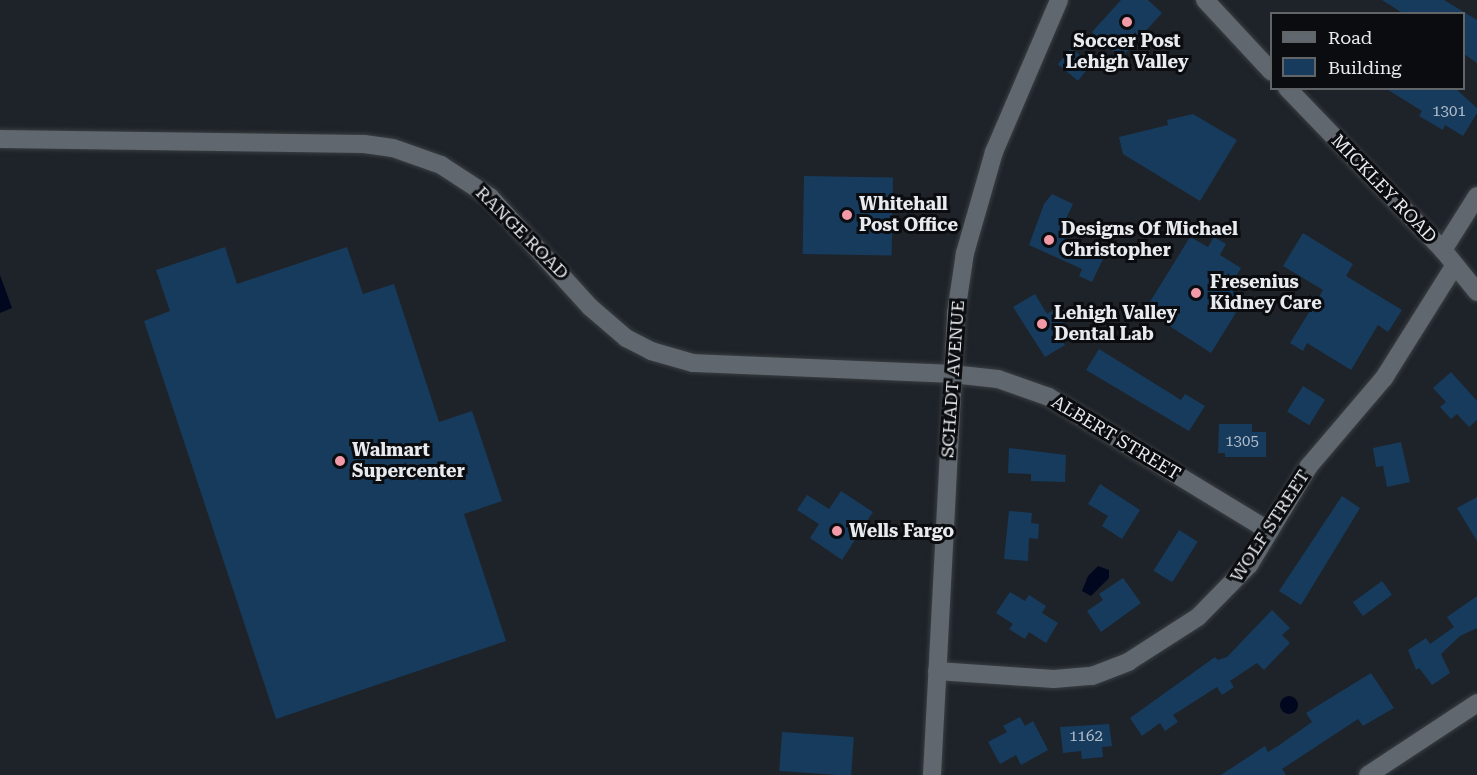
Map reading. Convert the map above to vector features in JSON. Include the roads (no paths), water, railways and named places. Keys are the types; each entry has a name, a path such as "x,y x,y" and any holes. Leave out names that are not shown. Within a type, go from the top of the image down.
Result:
{"street":[{"name":"SCHADT AVENUE","path":"932,775 956,313 974,212 994,152 1059,0"},
{"path":"1204,0 1270,70"},
{"name":"MICKLEY ROAD","path":"1289,90 1443,250 1477,292"},
{"name":"RANGE ROAD","path":"0,139 309,142 393,148 441,165 490,197 590,307 626,338 651,351 693,363 952,374"},
{"path":"1443,250 1477,195"},
{"name":"WOLF STREET","path":"937,671 1054,680 1111,670 1198,617 1242,574 1309,466 1384,378 1455,265"},
{"name":"ALBERT STREET","path":"952,374 998,379 1049,397 1269,531"},
{"path":"1368,775 1477,703"}],"water":[{"path":"0,275 12,308 0,313"},
{"path":"1098,566 1109,570 1109,578 1091,596 1082,591 1088,576"},
{"path":"1285,696 1293,696 1298,701 1296,712 1285,714 1280,709 1280,701"}],"place":[{"name":"Soccer Post Lehigh Valley","path":"1127,22"},
{"name":"Whitehall Post Office","path":"847,215"},
{"name":"Designs Of Michael Christopher","path":"1049,240"},
{"name":"Fresenius Kidney Care","path":"1196,293"},
{"name":"Lehigh Valley Dental Lab","path":"1042,324"},
{"name":"Walmart Supercenter","path":"340,461"},
{"name":"Wells Fargo","path":"837,531"}]}
